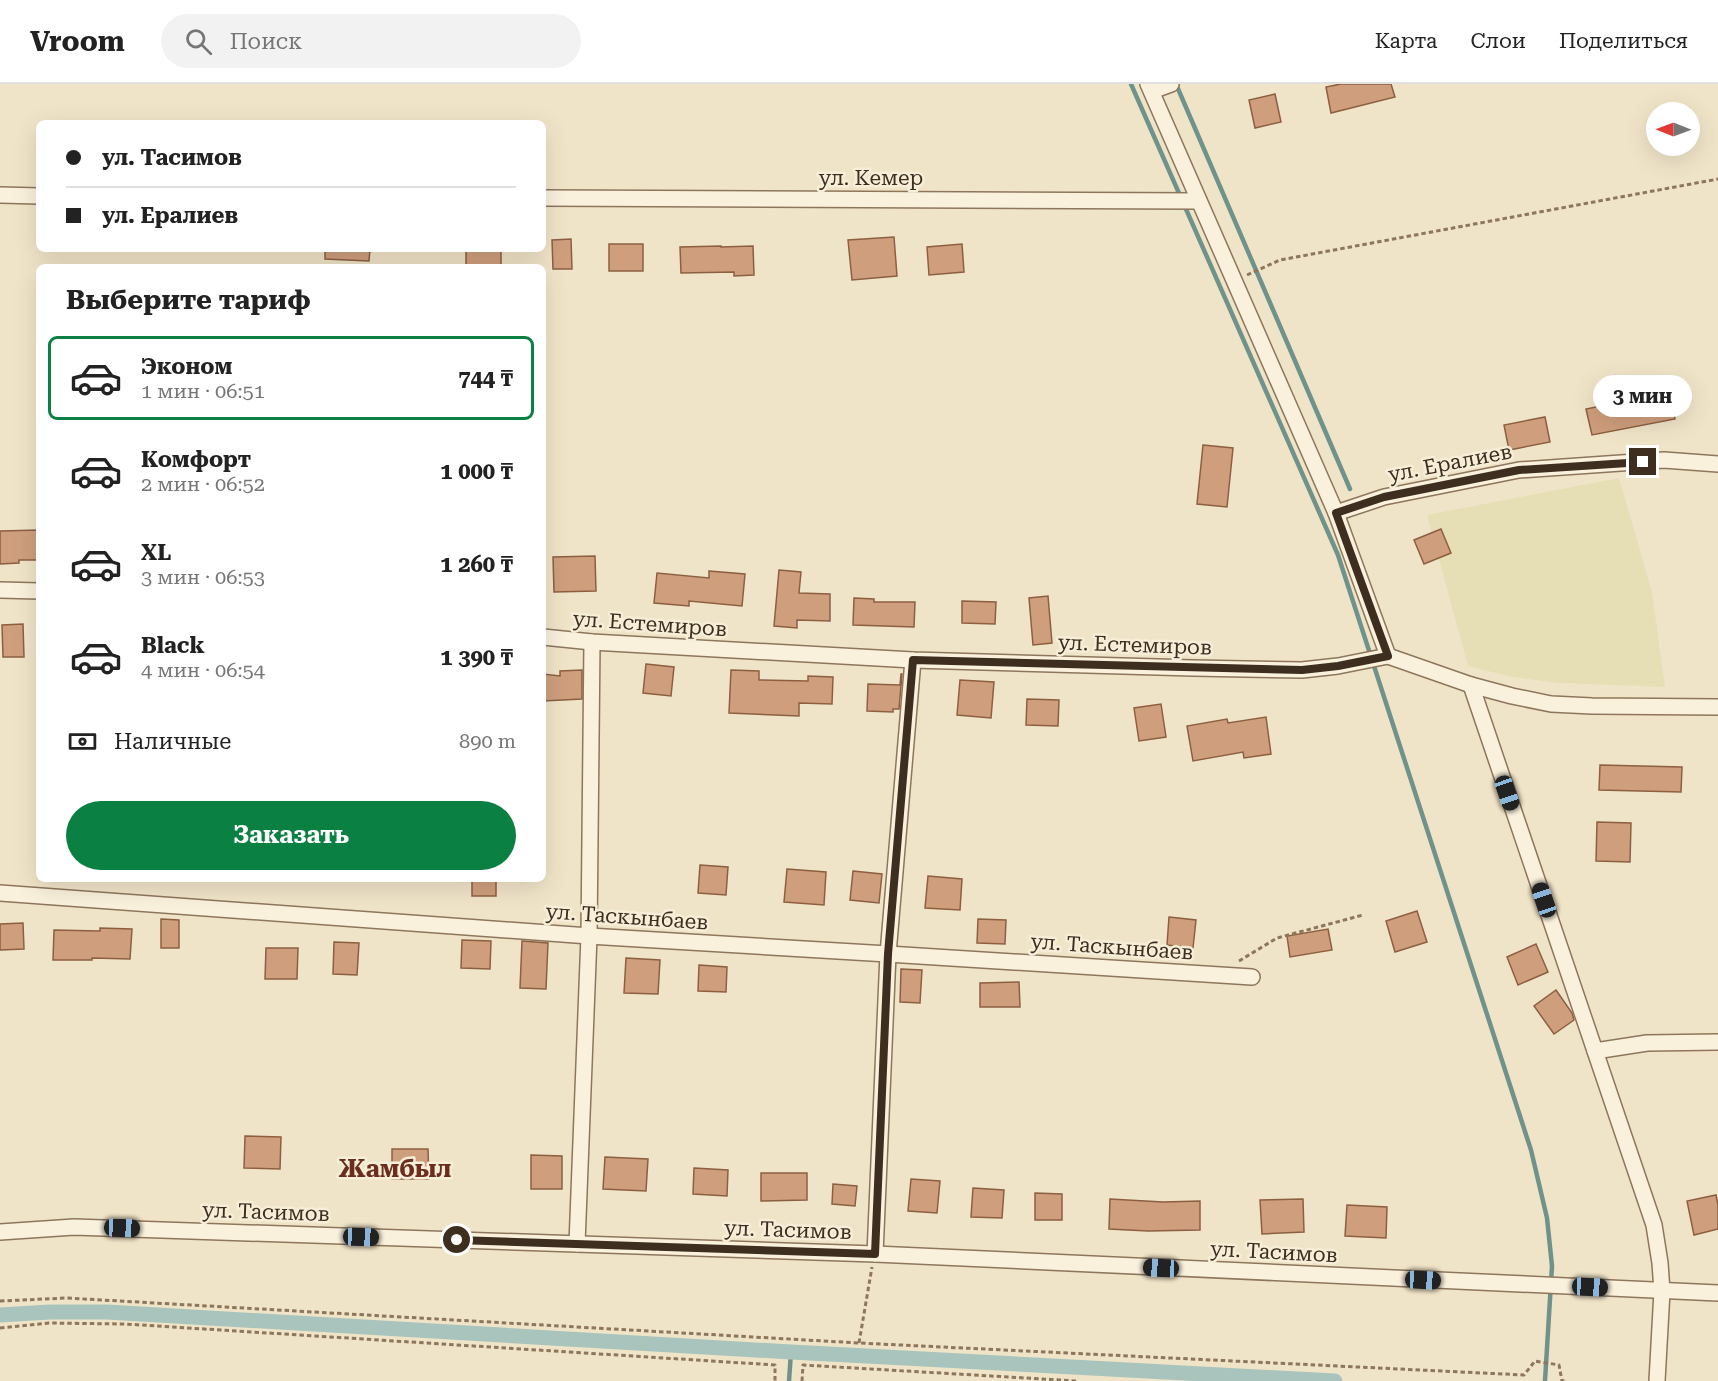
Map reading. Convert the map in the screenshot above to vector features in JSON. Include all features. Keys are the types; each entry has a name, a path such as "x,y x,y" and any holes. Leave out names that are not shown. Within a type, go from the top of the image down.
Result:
{"street":[{"path":"1171,84 1150,88 1336,513 1388,656 1471,685 1551,704 1718,707"},
{"path":"0,195 36,196"},
{"name":"ул. Кемер","path":"546,198 1199,201"},
{"name":"ул. Ералиев","path":"1336,513 1384,497 1519,470 1664,460 1718,464"},
{"path":"0,590 36,591"},
{"name":"ул. Естемиров","path":"546,637 592,642 913,660 1302,670 1338,666 1388,656"},
{"path":"576,1244 589,936 592,642"},
{"path":"875,1254 888,954 913,660"},
{"path":"1471,685 1654,1225 1662,1291 1657,1381"},
{"name":"ул. Таскынбаев","path":"0,893 589,936 1252,977"},
{"path":"1595,1051 1647,1043 1718,1042"},
{"name":"ул. Тасимов","path":"0,1232 74,1227 875,1254 1718,1293"}],"path":[{"path":"1235,281 1280,260 1718,179"},
{"path":"1217,975 1277,938 1363,915"},
{"path":"859,1342 875,1254"},
{"path":"0,1300 67,1298 859,1342 1524,1375 1535,1361 1558,1365 1562,1381 1566,1381"},
{"path":"0,1328 49,1323 124,1324 776,1365 775,1381"},
{"path":"802,1381 803,1365 1077,1381"}],"shaded area":[{"path":"1619,478 1652,592 1665,687 1560,683 1512,677 1468,666 1427,515"}],"building":[{"path":"1341,84 1391,84 1395,97 1331,113 1326,87"},
{"path":"1275,94 1281,122 1255,128 1249,100"},
{"path":"894,237 897,276 852,280 848,240"},
{"path":"571,239 572,269 553,269 552,240"},
{"path":"609,244 643,244 643,271 609,271"},
{"path":"962,244 964,272 929,275 927,247"},
{"path":"753,246 754,275 734,276 734,272 681,273 680,247"},
{"path":"325,252 370,252 369,261 325,259"},
{"path":"466,252 501,252 501,264 466,264"},
{"path":"1669,384 1675,419 1592,435 1586,409 1635,399 1634,391"},
{"path":"1545,417 1550,442 1509,450 1504,425"},
{"path":"1203,445 1233,448 1227,507 1197,504"},
{"path":"1441,529 1451,553 1424,564 1414,540"},
{"path":"36,530 36,560 19,560 19,563 0,564 0,531"},
{"path":"595,556 596,591 554,592 553,557"},
{"path":"779,570 801,572 799,593 830,594 830,621 797,620 797,628 774,626"},
{"path":"709,571 745,574 742,606 689,601 689,606 654,603 657,573 709,578"},
{"path":"1048,596 1052,643 1033,645 1029,598"},
{"path":"854,598 874,599 874,602 915,602 914,627 853,625"},
{"path":"962,601 996,602 995,624 962,623"},
{"path":"23,624 24,657 3,657 2,625"},
{"path":"646,664 674,667 671,696 643,693"},
{"path":"582,670 582,699 546,701 546,674 560,676 560,671"},
{"path":"731,670 759,671 759,680 808,681 808,676 833,677 832,704 799,703 799,716 729,713"},
{"path":"901,674 899,709 893,709 893,712 867,711 868,684 900,685"},
{"path":"960,680 994,682 991,718 957,715"},
{"path":"1027,699 1059,700 1058,726 1026,725"},
{"path":"1161,704 1166,737 1139,741 1134,708"},
{"path":"1266,717 1271,754 1244,758 1243,752 1193,761 1187,726 1227,719 1228,723"},
{"path":"1600,765 1682,767 1681,792 1599,790"},
{"path":"1597,822 1631,823 1630,862 1596,861"},
{"path":"700,865 728,867 726,895 698,893"},
{"path":"787,869 826,872 824,905 784,902"},
{"path":"853,871 882,874 879,903 850,900"},
{"path":"928,876 962,879 960,910 925,908"},
{"path":"472,882 496,882 496,896 472,896"},
{"path":"1417,911 1427,942 1395,952 1386,921"},
{"path":"1169,917 1196,920 1193,948 1167,945"},
{"path":"161,919 179,920 179,948 161,948"},
{"path":"978,919 1006,920 1005,944 977,943"},
{"path":"23,923 24,949 0,950 0,924"},
{"path":"100,928 132,929 130,959 53,960 54,930 100,931"},
{"path":"1328,929 1332,950 1290,957 1287,936"},
{"path":"462,940 491,941 490,969 461,968"},
{"path":"522,941 548,943 546,989 520,988"},
{"path":"334,942 359,943 357,975 333,974"},
{"path":"1536,944 1548,972 1518,985 1507,957"},
{"path":"266,948 298,948 297,979 265,979"},
{"path":"626,958 660,960 658,994 624,993"},
{"path":"699,965 727,967 726,992 698,991"},
{"path":"901,969 922,970 920,1003 900,1002"},
{"path":"1019,982 1020,1007 980,1007 980,983"},
{"path":"1556,990 1572,1013 1574,1020 1554,1034 1534,1006"},
{"path":"245,1136 281,1137 280,1169 244,1168"},
{"path":"392,1149 428,1149 429,1179 392,1179"},
{"path":"531,1155 562,1156 562,1189 531,1189"},
{"path":"605,1157 648,1159 646,1191 603,1189"},
{"path":"694,1168 728,1170 727,1196 693,1194"},
{"path":"761,1173 807,1173 807,1200 761,1201"},
{"path":"911,1179 940,1181 937,1213 908,1211"},
{"path":"833,1184 857,1186 855,1206 832,1204"},
{"path":"973,1188 1004,1190 1002,1218 971,1217"},
{"path":"1035,1193 1062,1194 1062,1220 1035,1220"},
{"path":"1716,1195 1718,1229 1694,1235 1687,1201"},
{"path":"1110,1199 1163,1202 1200,1201 1200,1230 1109,1229"},
{"path":"1303,1199 1304,1232 1262,1234 1260,1200"},
{"path":"1347,1205 1387,1207 1386,1238 1345,1236"}],"waterway":[{"path":"1131,84 1338,555 1531,1150 1547,1218 1552,1266 1545,1381"},
{"path":"1176,84 1350,489"},
{"path":"0,1315 107,1312 1335,1381"},
{"path":"789,1381 791,1352"}],"district":[{"name":"Жамбыл","path":"395,1169"}],"route":[{"path":"457,1240 875,1254 888,954 913,660 1302,670 1338,666 1388,656 1336,513 1384,497 1519,470 1643,462"}]}
